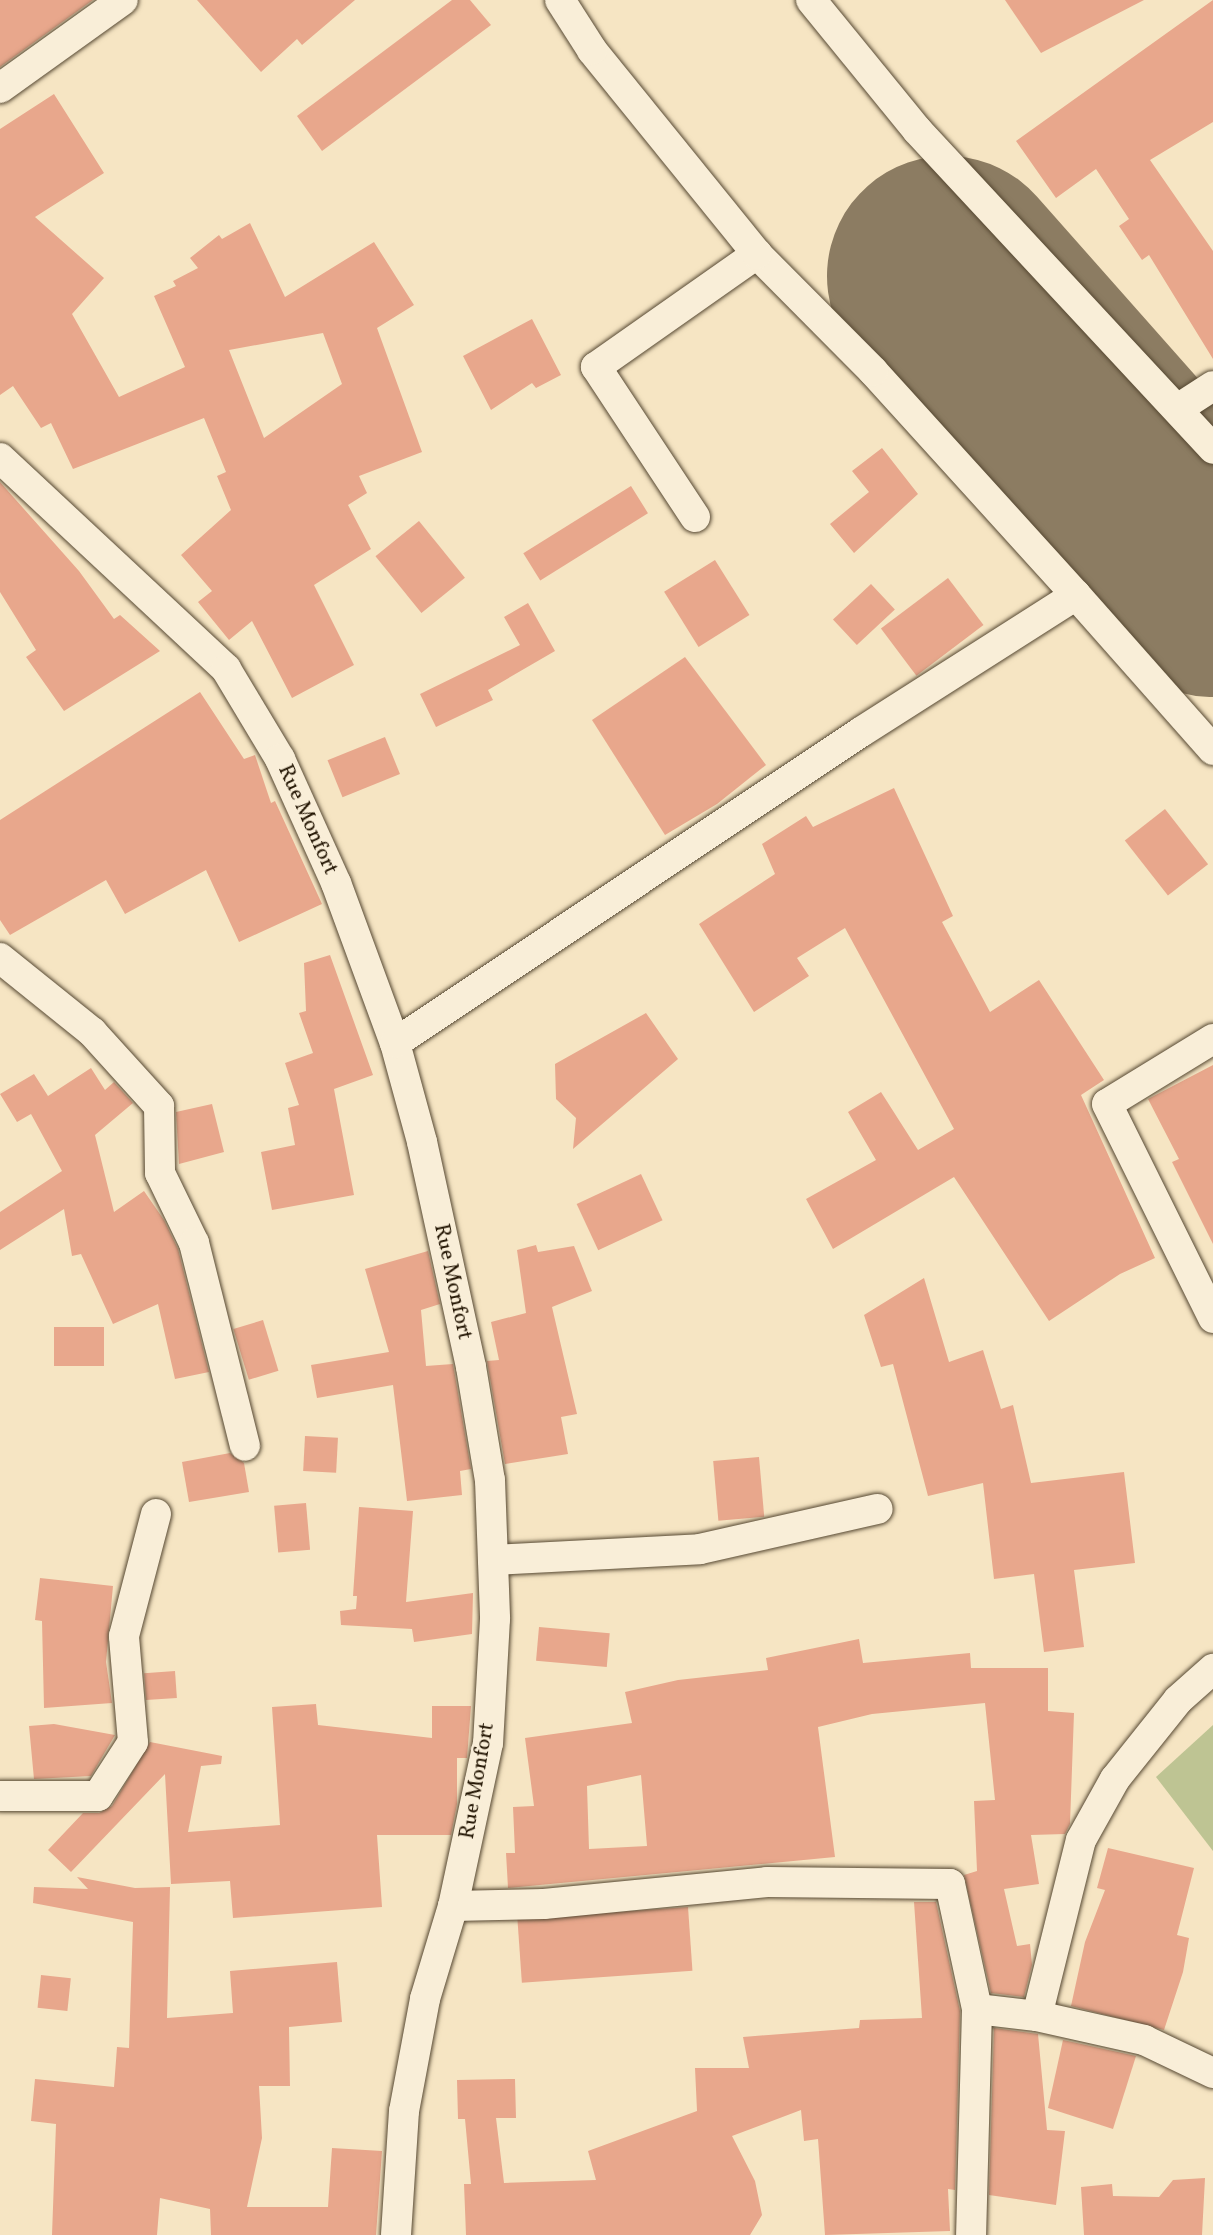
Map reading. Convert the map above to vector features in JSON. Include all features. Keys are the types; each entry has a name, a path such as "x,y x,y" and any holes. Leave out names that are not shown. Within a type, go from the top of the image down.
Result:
{"street":[{"path":"0,88 123,0"},
{"path":"560,0 592,50 757,254 873,371 1213,750"},
{"path":"811,0 917,130 1179,408 1213,449"},
{"path":"694,517 596,367 757,254"},
{"path":"1179,408 1213,386"},
{"name":"Rue Monfort","path":"0,458 226,669 280,759 331,873 395,1043 422,1142 471,1367 490,1480 495,1619 488,1743 453,1906 425,1999 404,2111 396,2235"},
{"path":"395,1043 861,732 1076,595"},
{"path":"0,958 92,1032 159,1106 160,1173 194,1243 245,1446"},
{"path":"1213,1039 1107,1104 1213,1318"},
{"path":"493,1560 700,1549 878,1509"},
{"path":"0,1796 98,1796 133,1742 124,1636 156,1514"},
{"path":"1037,2016 1081,1839 1115,1779 1178,1700 1213,1669"},
{"path":"453,1906 544,1904 767,1882 950,1884 977,2009 971,2235"},
{"path":"977,2009 1037,2016 1144,2040 1213,2073"}],"green space":[{"path":"1213,1725 1213,1851 1156,1777"}],"building":[{"path":"0,0 93,0 0,67"},
{"path":"197,0 355,0 302,45 297,39 261,72"},
{"path":"452,0 470,0 491,25 322,151 297,116"},
{"path":"1005,0 1144,0 1041,53"},
{"path":"1213,0 1213,122 1150,160 1213,251 1213,359 1149,255 1142,260 1119,226 1129,219 1096,169 1056,198 1016,141"},
{"path":"54,94 104,173 35,217 104,278 72,314 119,397 185,367 154,296 176,286 173,281 198,268 190,258 219,235 222,239 250,223 285,297 374,242 414,305 377,328 422,452 359,476 367,493 348,505 371,549 314,585 354,665 292,698 252,621 229,640 198,602 212,591 181,555 231,510 217,476 226,472 204,418 73,469 51,423 41,428 13,386 0,395 0,129","holes":["323,333 342,384 264,438 229,350"]},
{"path":"532,319 561,375 536,388 532,383 491,410 463,356"},
{"path":"882,448 918,494 854,553 830,524 869,492 852,471"},
{"path":"0,482 79,571 114,619 120,615 160,651 64,711 26,657 36,650 0,592"},
{"path":"631,486 648,513 540,580 523,553"},
{"path":"419,521 465,578 421,613 375,556"},
{"path":"715,560 749,615 699,647 664,592"},
{"path":"948,578 984,625 916,676 881,629"},
{"path":"871,584 895,610 857,645 833,619"},
{"path":"528,603 555,651 488,690 493,700 436,727 420,694 520,645 504,617"},
{"path":"685,657 766,765 717,804 665,835 592,720"},
{"path":"200,692 244,759 255,755 271,803 275,801 322,904 239,942 206,870 125,914 106,880 10,935 0,920 0,820"},
{"path":"385,737 400,774 342,797 328,760"},
{"path":"894,788 953,916 942,922 990,1012 1039,980 1104,1080 1081,1095 1155,1258 1120,1274 1049,1321 954,1177 833,1249 806,1199 876,1160 848,1112 881,1092 918,1150 954,1129 845,928 797,958 809,976 754,1012 699,924 775,874 762,844 806,816 813,827"},
{"path":"1165,809 1208,864 1168,896 1125,840"},
{"path":"330,955 373,1075 334,1089 354,1195 272,1210 261,1152 295,1145 288,1108 299,1105 285,1063 313,1053 299,1013 306,1011 304,963"},
{"path":"646,1013 678,1059 573,1149 576,1118 556,1099 555,1064"},
{"path":"1213,1065 1213,1244 1172,1162 1179,1159 1148,1099"},
{"path":"91,1068 105,1090 114,1082 133,1103 95,1135 114,1212 144,1191 164,1220 178,1249 209,1372 175,1379 158,1304 113,1324 81,1254 72,1256 64,1209 0,1250 0,1212 62,1171 31,1114 17,1122 0,1094 34,1074 48,1096"},
{"path":"212,1104 224,1152 179,1164 176,1112"},
{"path":"641,1174 663,1220 598,1250 577,1204"},
{"path":"536,1245 538,1252 574,1246 592,1291 552,1307 577,1414 561,1417 568,1454 505,1464 487,1361 499,1360 491,1322 526,1313 517,1250"},
{"path":"428,1251 440,1304 421,1310 426,1366 453,1364 471,1469 460,1471 462,1495 407,1501 393,1385 317,1398 311,1365 389,1352 365,1269"},
{"path":"924,1278 949,1362 983,1350 1001,1409 1013,1405 1031,1483 1124,1472 1135,1563 1074,1570 1084,1647 1044,1652 1034,1574 994,1579 983,1483 928,1496 893,1364 881,1367 864,1315"},
{"path":"263,1320 278,1371 249,1380 233,1329"},
{"path":"54,1327 104,1327 104,1366 54,1366"},
{"path":"305,1436 338,1438 336,1473 303,1471"},
{"path":"230,1453 244,1463 249,1492 189,1502 182,1462"},
{"path":"759,1457 764,1517 718,1521 713,1461"},
{"path":"306,1503 310,1550 278,1553 274,1506"},
{"path":"359,1507 413,1511 406,1602 473,1593 472,1634 414,1642 412,1629 341,1625 340,1611 356,1609 357,1596 353,1596"},
{"path":"40,1578 113,1586 106,1662 112,1703 44,1708 42,1621 35,1620"},
{"path":"539,1627 610,1633 607,1667 536,1661"},
{"path":"859,1639 863,1663 970,1653 971,1668 1048,1668 1048,1711 1074,1713 1070,1824 1065,1834 1031,1835 1039,1884 1004,1889 1017,1946 1030,1944 1032,1965 1024,1997 991,1993 964,1875 977,1871 974,1801 995,1800 985,1703 872,1714 818,1727 835,1857 508,1888 506,1853 515,1853 513,1807 534,1806 525,1738 632,1723 625,1692 678,1680 768,1670 766,1658","holes":["641,1775 647,1846 589,1849 587,1786"]},
{"path":"175,1671 177,1698 146,1700 144,1673"},
{"path":"316,1704 318,1725 432,1738 432,1706 471,1706 467,1758 457,1758 457,1804 451,1835 377,1835 382,1907 233,1918 230,1881 171,1884 165,1774 71,1872 48,1850 83,1813 99,1813 112,1806 150,1742 222,1756 221,1764 201,1766 188,1832 280,1825 272,1707"},
{"path":"54,1724 115,1735 91,1776 34,1779 29,1726"},
{"path":"1108,1848 1194,1868 1177,1935 1189,1938 1183,1972 1164,2030 1071,2006 1085,1942 1105,1890 1097,1888"},
{"path":"77,1877 135,1888 170,1887 167,2018 233,2013 230,1971 337,1962 342,2022 289,2027 290,2086 259,2086 262,2138 247,2207 328,2207 332,2148 382,2151 376,2235 211,2235 210,2209 160,2198 157,2235 52,2235 56,2124 31,2121 35,2079 114,2087 117,2047 129,2048 133,1922 33,1903 34,1887 88,1889"},
{"path":"914,1902 936,1902 960,2011 955,2190 948,2189 950,2231 825,2235 818,2139 804,2141 801,2110 732,2136 755,2181 762,2215 750,2235 466,2235 464,2184 471,2184 465,2119 458,2119 457,2080 515,2079 516,2118 496,2118 504,2183 596,2180 588,2151 697,2111 695,2068 749,2068 743,2037 859,2028 860,2020 922,2018"},
{"path":"688,1907 692,1971 522,1983 517,1919"},
{"path":"41,1975 71,1978 67,2011 38,2008"},
{"path":"994,2028 1038,2034 1047,2130 1065,2131 1056,2205 989,2195"},
{"path":"1063,2040 1136,2056 1113,2129 1048,2108"},
{"path":"1205,2178 1202,2235 1084,2235 1081,2187 1112,2184 1113,2196 1159,2197 1173,2180"}],"runway":[{"path":"947,276 1213,577"}]}
